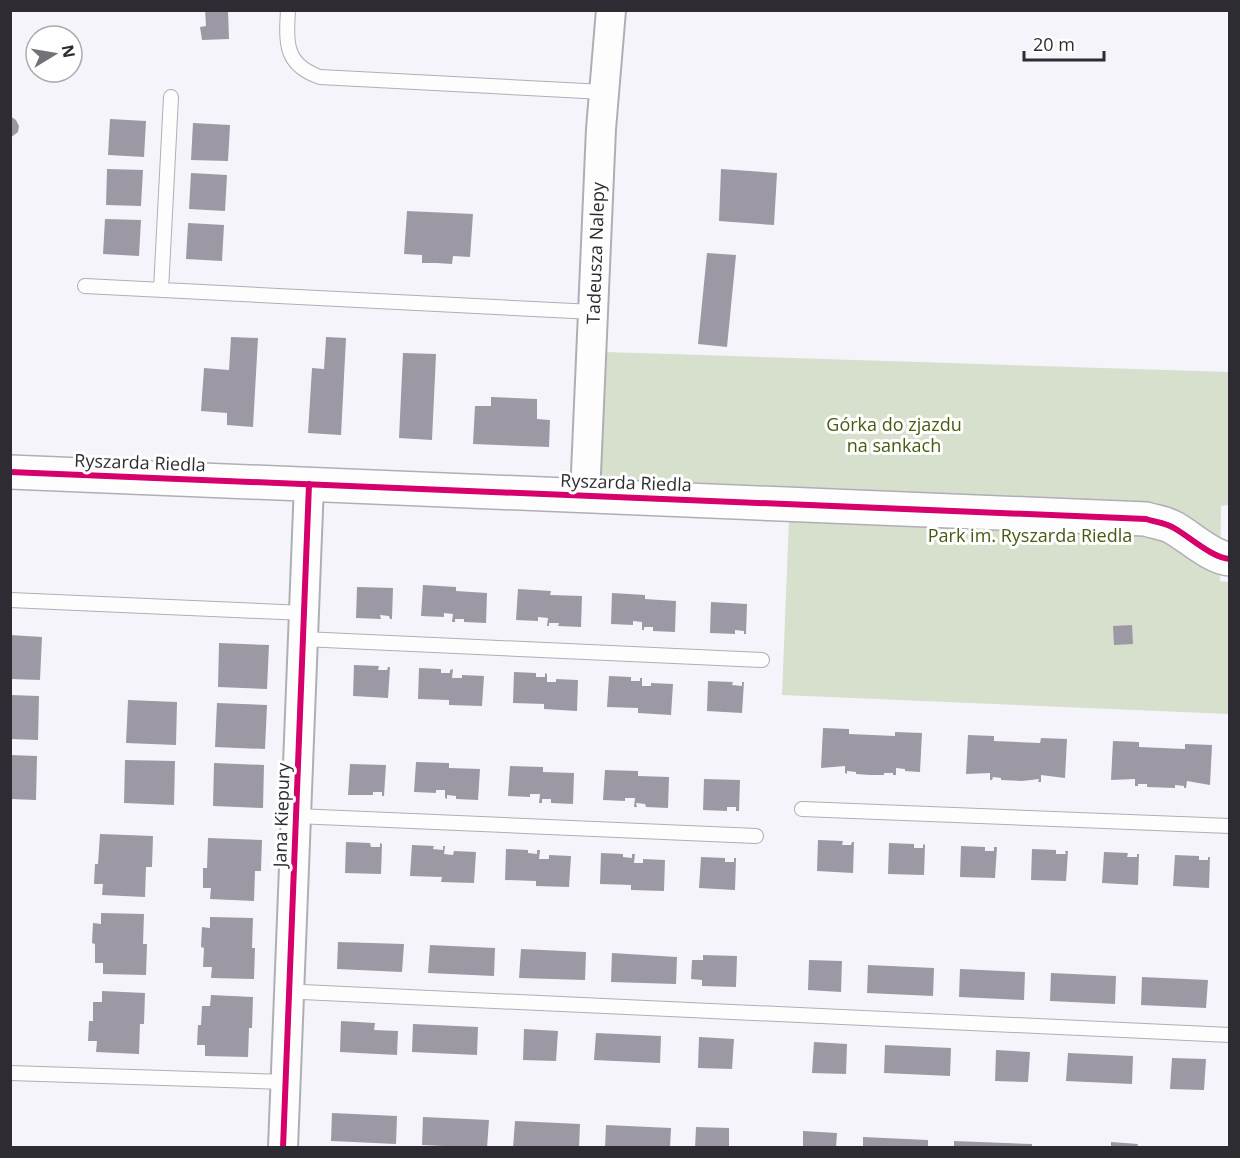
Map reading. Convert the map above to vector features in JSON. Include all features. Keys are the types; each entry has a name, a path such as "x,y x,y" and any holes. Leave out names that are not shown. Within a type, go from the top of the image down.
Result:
{"street":[{"name":"Tadeusza Nalepy","path":"585,496 604,93 611,10"},
{"name":"Ryszarda Riedla","path":"10,472 1146,519 1171,526 1195,540 1211,553 1230,559"},
{"name":"Jana Kiepury","path":"284,1148 309,484"}],"lane":[{"path":"288,10 287,35 293,58 297,65 320,77 604,93"},
{"path":"161,290 171,97"},
{"path":"86,286 593,312"},
{"path":"10,600 303,626 762,660"},
{"path":"802,809 1230,826"},
{"path":"296,816 756,836"},
{"path":"302,992 1230,1035"},
{"path":"10,1073 286,1082"}],"green space":[{"name":"Park im. Ryszarda Riedla","path":"605,352 1229,372 1230,505 1221,506 1220,581 1229,582 1229,714 782,695 790,494 599,485"}],"building":[{"path":"205,10 228,10 229,39 202,40 200,27 206,26"},
{"path":"10,116 19,126 18,132 10,138"},
{"path":"110,119 146,121 144,157 108,155"},
{"path":"193,123 230,125 228,161 191,160"},
{"path":"107,169 143,170 141,206 106,205"},
{"path":"721,169 777,173 774,225 719,221"},
{"path":"191,173 227,175 225,211 189,209"},
{"path":"407,211 473,214 470,257 453,256 452,264 422,263 422,255 404,254"},
{"path":"105,219 141,220 139,256 103,254"},
{"path":"188,223 224,225 222,261 186,259"},
{"path":"707,253 736,255 727,347 698,344"},
{"path":"231,337 258,338 253,427 227,425 227,413 201,411 204,368 229,370"},
{"path":"326,337 346,338 341,435 308,433 312,368 324,369"},
{"path":"403,353 436,354 432,440 399,438"},
{"path":"491,397 537,399 537,419 550,420 549,447 473,444 475,406 491,406"},
{"path":"423,585 456,587 456,591 487,593 486,623 464,622 464,619 455,619 455,622 452,622 453,614 444,613 444,617 421,616"},
{"path":"357,587 393,588 392,619 389,616 380,615 381,619 356,618"},
{"path":"518,589 551,591 550,595 582,596 581,627 558,626 559,623 549,623 547,626 548,618 538,617 538,621 516,620"},
{"path":"612,593 645,595 645,599 676,601 675,632 653,631 653,627 644,627 642,630 642,622 633,621 633,625 611,624"},
{"path":"711,602 747,604 746,634 744,631 735,630 735,634 710,633"},
{"path":"1132,625 1133,644 1114,645 1113,626"},
{"path":"10,635 42,637 40,680 10,679"},
{"path":"219,643 269,645 267,689 218,687"},
{"path":"354,665 379,666 378,670 387,670 390,667 388,698 353,696"},
{"path":"419,668 441,669 441,673 450,673 453,669 452,678 462,678 462,675 484,676 482,706 449,705 449,700 418,699"},
{"path":"514,672 536,673 536,677 545,677 545,673 547,682 556,682 556,679 578,680 577,711 544,709 544,704 513,703"},
{"path":"609,676 631,677 631,681 640,681 642,678 642,686 651,686 651,683 673,684 671,715 638,713 638,708 607,707"},
{"path":"708,681 733,682 732,685 742,686 744,682 742,713 707,711"},
{"path":"10,695 39,696 38,740 10,739"},
{"path":"128,700 177,702 176,745 126,743"},
{"path":"217,703 267,705 265,749 215,747"},
{"path":"823,728 849,729 849,734 895,736 895,732 922,733 920,772 896,768 896,775 884,773 884,775 870,775 847,771 847,774 845,766 821,768"},
{"path":"968,735 994,736 994,741 1040,743 1041,738 1067,739 1065,778 1041,775 1041,782 1038,782 1039,779 1022,781 1001,780 1001,778 993,777 990,780 990,773 966,774"},
{"path":"1113,741 1139,742 1139,747 1185,749 1185,744 1212,745 1210,785 1187,781 1186,788 1175,785 1175,788 1147,787 1147,784 1135,786 1135,779 1111,780"},
{"path":"10,755 37,756 36,800 10,799"},
{"path":"125,760 175,761 174,805 124,803"},
{"path":"416,762 449,763 449,768 480,769 478,800 456,799 456,796 447,795 447,799 445,790 436,790 436,793 414,792"},
{"path":"214,763 264,765 263,808 213,806"},
{"path":"350,764 386,765 384,796 382,792 373,792 373,795 348,795"},
{"path":"510,766 543,767 543,772 574,773 573,804 551,803 551,799 542,799 542,803 539,803 540,794 530,794 530,797 508,796"},
{"path":"605,770 638,771 638,776 669,777 668,808 646,807 645,804 636,803 637,807 634,807 635,798 625,798 625,801 603,800"},
{"path":"704,779 740,780 739,811 736,811 736,807 727,807 727,811 703,810"},
{"path":"100,834 153,836 152,867 146,867 145,897 102,895 103,884 94,884"},
{"path":"208,838 262,840 261,871 255,871 254,901 210,899 211,888 203,888 203,868 207,868"},
{"path":"818,840 843,841 842,845 851,845 854,842 853,873 817,871"},
{"path":"346,842 370,843 371,847 380,847 380,843 382,844 381,874 345,873"},
{"path":"889,843 914,844 914,848 923,848 923,844 925,845 924,875 888,874"},
{"path":"412,845 434,846 433,849 443,850 445,846 444,854 453,855 454,851 476,852 474,883 441,882 442,877 410,876"},
{"path":"961,846 985,847 985,851 994,851 994,847 997,847 995,878 960,877"},
{"path":"506,849 528,850 528,853 537,854 537,850 540,850 539,859 549,859 549,855 571,856 569,887 536,886 536,881 505,880"},
{"path":"1032,849 1056,850 1056,854 1066,854 1065,851 1068,851 1066,881 1031,880"},
{"path":"1104,852 1128,853 1127,857 1137,857 1139,854 1138,885 1102,883"},
{"path":"601,853 623,854 623,857 632,858 632,854 635,854 634,863 643,863 643,859 665,860 664,891 631,890 631,885 600,884"},
{"path":"1175,855 1199,856 1199,860 1208,860 1210,857 1209,888 1173,886"},
{"path":"701,857 725,858 725,862 734,862 736,858 735,890 699,888"},
{"path":"101,913 144,914 143,944 147,944 146,975 103,974 103,963 95,963 95,944 92,943 93,923 101,924"},
{"path":"210,917 253,918 254,979 211,978 212,967 203,967 202,927 210,928"},
{"path":"338,942 404,944 402,972 337,969"},
{"path":"430,945 495,948 494,976 428,973"},
{"path":"521,949 586,952 585,980 519,978"},
{"path":"612,953 677,957 676,984 611,982"},
{"path":"703,955 737,956 736,987 702,986 702,980 691,979 692,960 703,960"},
{"path":"809,960 842,961 841,992 808,990"},
{"path":"868,965 934,968 933,996 867,993"},
{"path":"960,969 1025,972 1024,1000 959,997"},
{"path":"1051,973 1116,976 1115,1004 1050,1001"},
{"path":"1142,977 1208,980 1206,1008 1141,1005"},
{"path":"102,991 145,993 144,1024 140,1024 139,1054 96,1052 97,1041 88,1041 89,1021 93,1021 93,1002 102,1002"},
{"path":"211,995 253,997 248,1057 205,1056 205,1045 197,1045 202,1006 210,1006"},
{"path":"341,1021 375,1023 374,1030 398,1031 397,1055 340,1052"},
{"path":"413,1024 478,1027 477,1055 412,1052"},
{"path":"524,1029 558,1031 556,1061 523,1060"},
{"path":"596,1033 661,1036 660,1063 594,1060"},
{"path":"699,1037 734,1039 732,1069 698,1068"},
{"path":"814,1042 847,1044 846,1074 812,1073"},
{"path":"885,1045 951,1048 950,1076 884,1073"},
{"path":"996,1050 1030,1052 1028,1082 995,1081"},
{"path":"1068,1053 1133,1056 1132,1084 1066,1081"},
{"path":"1172,1058 1206,1059 1204,1090 1170,1089"},
{"path":"332,1113 397,1116 396,1144 331,1141"},
{"path":"423,1117 489,1120 487,1148 422,1145"},
{"path":"515,1121 580,1124 579,1148 513,1148"},
{"path":"606,1125 671,1128 670,1148 605,1148"},
{"path":"696,1127 729,1128 729,1148 695,1148"},
{"path":"803,1131 837,1133 836,1148 803,1148"},
{"path":"863,1137 928,1140 928,1148 863,1148"},
{"path":"954,1141 1032,1144 1032,1148 954,1148"},
{"path":"1111,1142 1138,1144 1137,1148 1111,1148"}],"cycle path":[{"path":"10,472 1146,519 1171,526 1216,555 1230,559"},
{"path":"283,1148 309,484"}],"park label":[{"name":"Górka do zjazdu na sankach","path":"894,434"}]}
